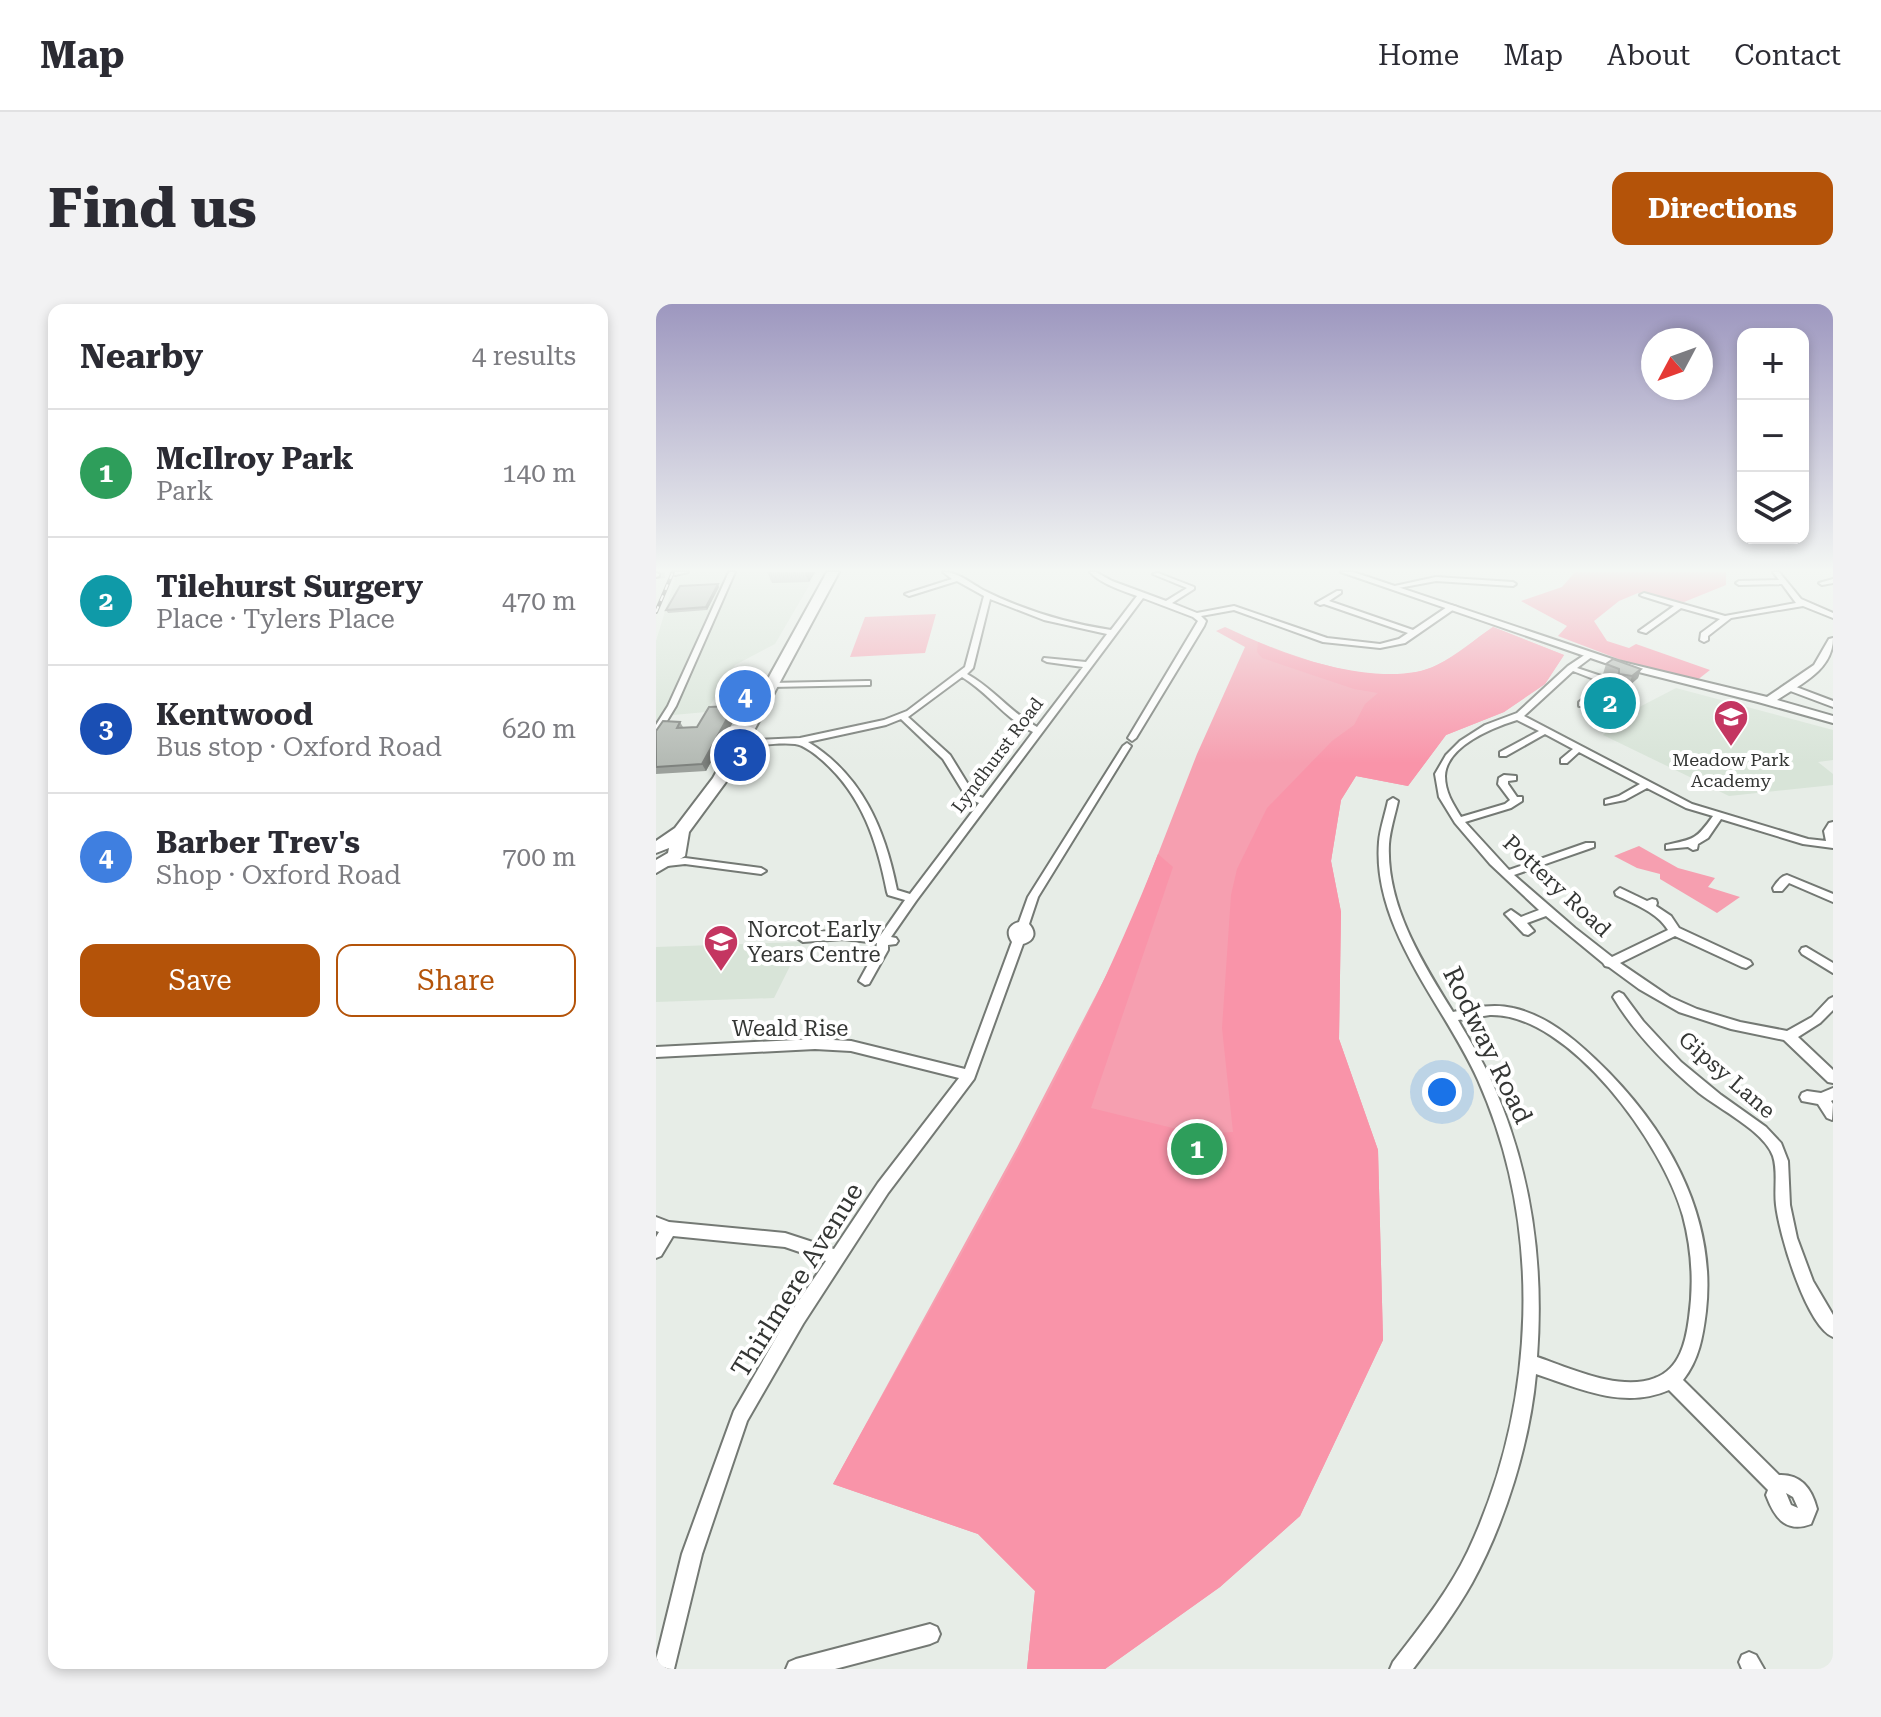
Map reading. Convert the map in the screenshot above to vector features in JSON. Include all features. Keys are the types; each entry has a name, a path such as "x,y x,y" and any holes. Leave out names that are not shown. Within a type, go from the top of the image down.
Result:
{"main road":[{"path":"665,859 720,779 798,636"}],"street":[{"path":"656,732 672,706 703,636"},
{"path":"739,744 800,741 902,716 963,675 969,668 977,636"},
{"name":"Lyndhurst Road","path":"865,981 912,898 1110,636"},
{"name":"Thirlmere Avenue","path":"664,1669 692,1554 740,1417 797,1318 883,1188 969,1075 1033,897 1194,636"},
{"path":"1314,636 1357,646 1380,646 1402,641 1410,636"},
{"path":"1538,636 1610,661 1770,700 1833,720"},
{"path":"1704,636 1704,640"},
{"path":"1770,700 1818,667 1833,641"},
{"name":"Pottery Road","path":"1588,654 1519,717 1496,723 1465,741 1440,771 1438,782 1442,799 1507,874 1609,963 1670,1002 1740,1027 1788,1037"},
{"path":"1047,660 1088,665"},
{"path":"1572,667 1610,682 1582,704"},
{"path":"963,675 1008,706 1030,729 1038,731"},
{"path":"771,685 867,683"},
{"path":"1788,687 1833,704"},
{"path":"902,716 947,757 970,796 984,802"},
{"path":"1519,717 1689,806 1807,842 1833,845 1829,831 1833,825"},
{"path":"1509,753 1543,732"},
{"path":"800,741 817,749 857,791 877,829 892,892 912,898"},
{"path":"1551,759 1565,764 1579,748"},
{"path":"1458,821 1508,806 1517,799 1503,784 1504,778 1513,778"},
{"path":"1608,802 1645,785"},
{"name":"Rodway Road","path":"1394,801 1384,844 1386,872 1395,909 1485,1081 1515,1156 1530,1255 1528,1363 1505,1480 1474,1559 1437,1622 1400,1669"},
{"path":"1670,847 1693,845 1704,836 1719,815"},
{"path":"1507,874 1590,845"},
{"path":"665,859 761,871"},
{"path":"1778,888 1787,878 1833,898"},
{"path":"1620,892 1651,905 1675,931 1746,964"},
{"path":"1520,923 1547,911"},
{"path":"1609,963 1675,931"},
{"path":"803,938 843,935 887,940"},
{"path":"1806,951 1828,963"},
{"name":"Gipsy Lane","path":"1619,997 1628,1014 1687,1074 1763,1133 1780,1156 1784,1209 1799,1264 1812,1301 1833,1329"},
{"path":"1833,1002 1816,1020 1788,1037 1833,1078"},
{"path":"1452,1017 1509,1011 1535,1021 1572,1045 1609,1077 1641,1113 1682,1187 1701,1281 1691,1353 1671,1380 1634,1391 1528,1363"},
{"name":"Weald Rise","path":"656,1052 815,1044 851,1046 969,1075"},
{"path":"1820,1097 1832,1114"},
{"path":"656,1251 663,1226 785,1240 837,1257"},
{"path":"1671,1380 1777,1486"},
{"path":"796,1669 930,1634"}],"shaded area":[{"path":"658,636 780,636 775,644 735,665 706,712 662,716 656,724"},
{"path":"858,636 930,636 925,653 850,657"},
{"path":"1225,636 1244,636 1300,658 1359,672 1387,675 1414,673 1437,665 1481,636 1515,636 1564,655 1545,684 1504,712 1446,735 1408,786 1356,776 1341,800 1331,861 1341,912 1339,1039 1378,1150 1383,1340 1300,1516 1220,1587 1105,1669 1027,1669 1035,1591 978,1534 833,1484 1017,1148 1125,939 1197,754 1245,647"},
{"path":"1481,636 1515,636 1564,655 1545,684 1504,712 1446,735 1408,786 1356,776 1341,800 1331,861 1341,912 1339,1039 1378,1150 1383,1340 1300,1516 1220,1587 1105,1669 1027,1669 1035,1591 978,1534 833,1484 1047,1095 1087,1016 1158,854 1173,867 1091,1108 1197,1134 1233,1132 1222,1028 1231,895 1237,869 1267,808 1332,741 1354,725 1365,704 1378,693 1354,689 1262,658 1257,652 1258,642 1322,664 1372,673 1418,671 1437,665"},
{"path":"1558,636 1604,636 1607,641 1629,648 1636,644 1710,670 1696,681 1629,663"},
{"name":"Meadow Park Academy","path":"1676,688 1833,730 1833,760 1818,762 1833,774 1833,785 1729,796 1603,735 1624,715"},
{"path":"1639,846 1678,868 1715,878 1708,887 1740,897 1717,913 1660,879 1660,874 1637,868 1614,856"},
{"name":"Norcot Early Years Centre","path":"802,942 774,998 656,1002 656,947"}],"building":[{"path":"1613,659 1641,669 1632,676 1619,674 1619,669 1606,664"},
{"path":"1610,681 1625,687 1612,699 1601,695 1606,691 1601,689"},
{"path":"734,706 702,764 656,767 656,731 663,721 680,722 677,728 697,727 709,707"}],"place":[{"name":"Barber Trev's","path":"745,696"},
{"name":"Tilehurst Surgery","path":"1610,703"},
{"name":"Meadow Park Academy","path":"1731,748"},
{"name":"Kentwood","path":"740,755"},
{"name":"Norcot Early Years Centre","path":"721,973"},
{"name":"McIlroy Park","path":"1197,1149"}]}
